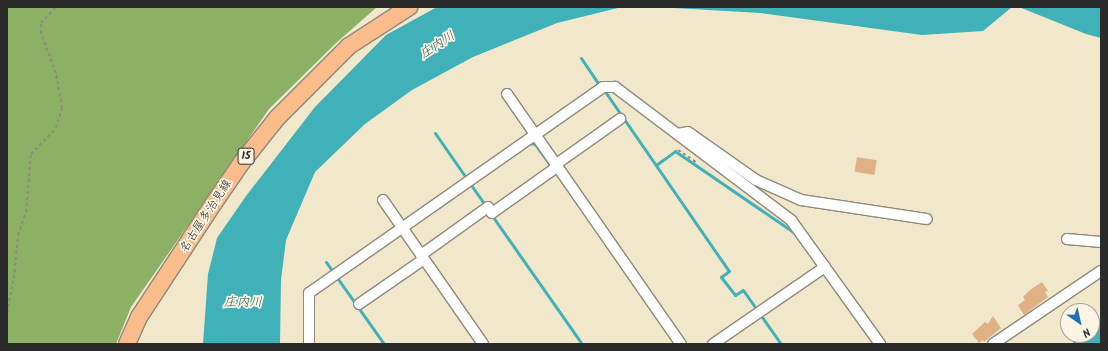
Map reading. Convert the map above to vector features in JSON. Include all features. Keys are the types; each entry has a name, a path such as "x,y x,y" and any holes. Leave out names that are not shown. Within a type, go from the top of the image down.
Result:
{"main road":[{"name":"名古屋多治見線","path":"127,344 139,317 210,210 242,162 277,118 350,46 409,7"}],"street":[{"path":"309,344 309,293 603,87 615,87 791,220 880,344"},
{"path":"507,94 534,135 681,344"},
{"path":"359,304 488,207 492,212 620,119"},
{"path":"677,134 688,132 756,180 801,200 927,219"},
{"path":"383,200 483,344"},
{"path":"1067,239 1101,242"},
{"path":"713,344 825,267"},
{"path":"993,344 1101,271"}],"path":[{"path":"7,313 14,278 18,235 26,212 32,154 56,128 62,108 56,73 41,33 41,23 56,7"}],"green space":[{"path":"7,7 377,7 336,43 269,109 131,307 116,344 7,344"}],"water":[{"name":"庄内川","path":"437,7 1012,7 983,31 922,35 760,13 674,8 618,8 557,23 473,57 412,90 365,124 315,172 286,240 281,280 280,344 203,344 208,274 217,238 246,196 315,107 386,35"},
{"path":"1019,7 1101,7 1101,38 1086,34"}],"building":[{"path":"857,157 877,160 874,175 855,172"},
{"path":"1042,282 1048,291 1045,292 1048,297 1024,315 1018,305 1025,300 1023,297 1030,290"},
{"path":"993,316 1001,328 984,342 983,340 979,343 972,334 985,322 988,324"}],"waterway":[{"path":"581,58 600,86"},
{"path":"604,90 729,271 721,277 735,295 743,290 781,344"},
{"path":"435,133 485,205"},
{"path":"530,143 535,144 566,187"},
{"path":"656,165 675,151 796,234"},
{"path":"493,217 582,344"},
{"path":"326,262 384,344"},
{"path":"1082,344 1101,331"}]}
